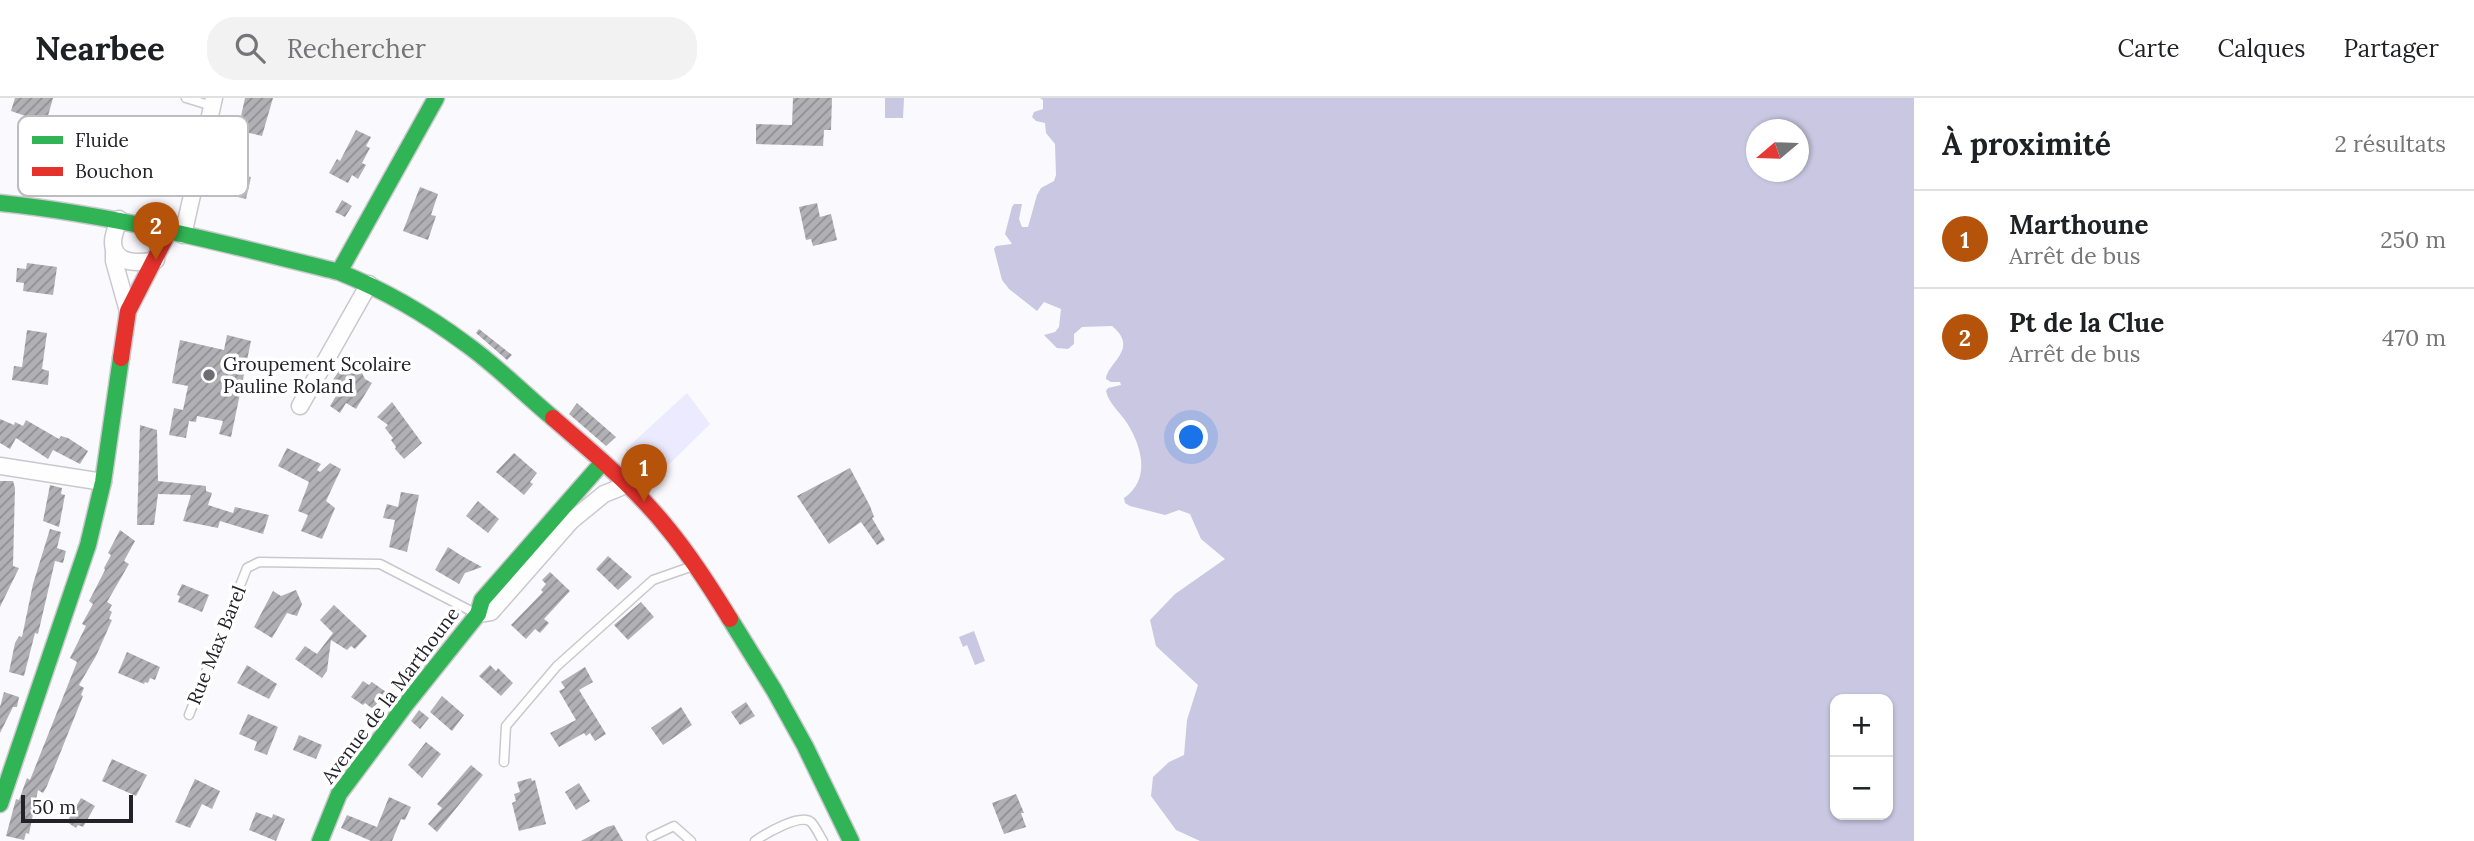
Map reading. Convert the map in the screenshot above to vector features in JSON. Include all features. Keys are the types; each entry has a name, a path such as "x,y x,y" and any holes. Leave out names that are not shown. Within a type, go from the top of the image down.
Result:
{"street":[{"path":"340,272 436,98"},
{"path":"0,804 88,545 103,482 128,311 156,260 176,233 186,196"},
{"path":"0,203 57,208 119,219 340,272 369,284 412,308 467,344 603,462 668,528 696,565 774,690 806,746 851,841"},
{"path":"119,219 113,240 114,261 128,311"},
{"path":"114,248 125,261 139,263 156,260"},
{"path":"300,406 369,284"},
{"name":"Avenue de la Marthoune","path":"320,841 339,794 478,614 482,600 603,462"},
{"path":"0,466 103,482"},
{"name":"Avenue de la Marthoune","path":"478,614 491,612 571,521 589,505 625,483"}],"lane":[{"path":"186,98 213,102"},
{"name":"Rue Max Barel","path":"188,715 247,569 258,562 380,565 478,614"},
{"path":"504,762 506,726 557,666 653,580 696,565"},
{"path":"755,841 795,820 805,819 813,823 823,841"},
{"path":"651,837 674,826 691,841"}],"shaded area":[{"path":"885,98 904,98 903,118 885,118"},
{"path":"1040,98 1914,98 1914,841 1200,841 1176,830 1151,796 1153,777 1169,762 1184,755 1187,720 1198,685 1156,646 1150,620 1175,594 1225,559 1201,539 1190,514 1179,510 1165,515 1125,503 1124,498 1138,482 1141,462 1137,442 1106,391 1121,385 1120,382 1106,379 1123,349 1120,334 1112,326 1082,327 1074,334 1074,344 1068,349 1057,348 1044,335 1055,332 1059,327 1061,309 1044,302 1037,311 1002,280 994,249 996,246 1012,244 1005,234 1012,207 1014,204 1022,204 1019,219 1022,227 1028,227 1037,195 1041,188 1054,181 1056,175 1055,144 1046,133 1045,123 1032,117 1034,112 1043,109 1043,100"},
{"path":"687,393 710,424 653,480 625,450"},
{"path":"974,631 985,661 975,665 967,645 963,647 959,637"}],"building":[{"path":"15,98 53,98 48,116 26,116 11,111"},
{"path":"245,98 273,98 262,136 248,133 248,116 241,116"},
{"path":"793,98 832,98 831,130 824,130 823,146 756,144 756,124 792,125"},
{"path":"356,130 371,137 366,146 370,148 362,163 366,165 358,179 352,175 348,183 329,173 337,159 340,161"},
{"path":"420,187 438,194 431,215 436,216 428,240 403,231"},
{"path":"342,200 352,206 345,217 335,212"},
{"path":"817,203 820,217 831,214 837,240 813,246 811,239 806,240 799,207"},
{"path":"27,263 57,267 53,295 23,291 24,283 16,282 17,268 26,269"},
{"path":"479,329 512,355 507,360 476,333"},
{"path":"27,330 47,333 42,369 49,371 48,385 12,380 14,366 22,367"},
{"name":"Groupement Scolaire Pauline Roland","path":"227,335 251,341 231,437 219,434 223,421 197,416 196,422 189,421 186,438 169,435 174,408 183,410 188,386 172,383 180,340 224,350"},
{"path":"343,365 350,370 360,369 365,379 372,383 356,409 346,403 340,413 330,406 336,396 326,390"},
{"path":"392,402 422,443 404,459 395,449 391,440 393,438 385,428 388,425 377,417"},
{"path":"577,403 616,437 606,446 569,414"},
{"path":"0,419 23,426 26,420 59,439 61,436 68,438 88,451 80,464 53,450 48,459 16,438 10,449 0,443"},
{"path":"140,425 157,430 158,481 206,486 206,491 212,493 208,505 233,513 235,507 269,515 263,534 220,521 218,528 183,521 191,495 158,494 154,525 137,525"},
{"path":"287,448 321,464 317,470 320,472 330,463 341,469 326,501 335,508 322,539 301,531 308,515 298,511 309,482 278,466"},
{"path":"514,453 537,473 530,482 533,484 524,495 496,472"},
{"path":"850,468 885,540 877,545 861,522 829,544 797,496"},
{"path":"0,481 13,481 15,488 13,566 19,568 0,607"},
{"path":"50,485 62,488 61,494 65,495 59,527 43,521"},
{"path":"401,492 419,495 407,552 389,547 395,520 383,518 387,504 398,507"},
{"path":"478,501 499,519 488,533 466,516"},
{"path":"50,529 61,532 57,548 66,551 63,563 55,561 38,634 35,633 24,676 9,672 15,643 19,636 22,637 33,584"},
{"path":"120,530 135,541 124,561 129,564 107,602 112,605 109,619 112,620 79,685 84,688 81,695 83,696 47,786 43,793 38,790 29,834 26,833 24,840 6,836 16,799 19,800 27,778 30,780 77,662 70,658 86,626 82,624 93,604 89,601 105,570 111,555 108,553"},
{"path":"448,547 482,567 465,573 459,584 435,570"},
{"path":"608,556 632,577 618,590 596,569"},
{"path":"550,572 570,591 544,619 549,623 540,633 535,629 526,639 511,625 543,592 541,590 546,584 542,580"},
{"path":"182,584 209,595 202,612 178,602 180,596 177,595"},
{"path":"296,590 302,604 297,616 287,613 272,638 254,627 273,591 281,596"},
{"path":"641,602 654,617 628,640 614,625"},
{"path":"334,605 367,636 355,649 351,646 347,650 331,640 327,671 322,678 295,659 305,646 317,654 333,633 320,620"},
{"path":"127,652 160,667 155,680 150,678 148,683 144,684 118,673"},
{"path":"247,665 277,684 269,699 237,683"},
{"path":"490,665 496,671 498,668 513,683 501,696 479,676"},
{"path":"585,667 593,682 579,690 606,734 595,741 590,733 586,736 584,733 559,747 550,733 576,720 559,691 565,688 561,682"},
{"path":"363,681 369,685 372,682 393,697 397,693 386,708 378,702 373,709 351,697"},
{"path":"4,692 19,697 17,707 13,707 0,733 0,707"},
{"path":"442,696 464,715 452,731 430,712"},
{"path":"746,702 755,716 740,725 731,712"},
{"path":"681,707 692,725 663,745 651,728"},
{"path":"419,710 429,718 420,729 411,721"},
{"path":"248,714 278,727 267,755 254,750 257,742 239,734"},
{"path":"299,735 322,745 316,759 293,750"},
{"path":"426,742 441,754 422,778 408,765"},
{"path":"112,759 147,775 136,796 102,781"},
{"path":"471,765 483,775 437,832 428,824 442,808 437,804"},
{"path":"531,778 532,781 535,780 546,824 519,831 512,803 516,801 514,794 520,792 517,782"},
{"path":"195,779 220,791 212,809 202,804 190,828 175,822"},
{"path":"579,783 590,801 576,810 565,792"},
{"path":"1016,794 1024,813 1021,813 1026,827 1004,834 992,803"},
{"path":"389,797 411,807 405,820 401,819 392,841 371,841 341,828 347,815 377,827"},
{"path":"81,798 95,806 83,827 78,825 76,828 67,822"},
{"path":"256,812 285,819 276,841 249,830"},
{"path":"614,825 623,841 581,841 607,827"}],"traffic: fast":[{"path":"339,272 436,98"},
{"path":"0,203 128,223 339,272 389,295 451,333 489,361 553,418"},
{"path":"0,804 88,545 103,482 121,358"},
{"path":"320,841 339,794 478,614 482,600 603,462"},
{"path":"730,619 805,746 851,841"}],"traffic: jam":[{"path":"121,358 128,311 169,231"},
{"path":"553,418 643,500 693,562 730,619"}],"place":[{"name":"Pt de la Clue","path":"156,260"},
{"name":"Groupement Scolaire Pauline Roland","path":"209,375"},
{"name":"Marthoune","path":"644,502"}]}
